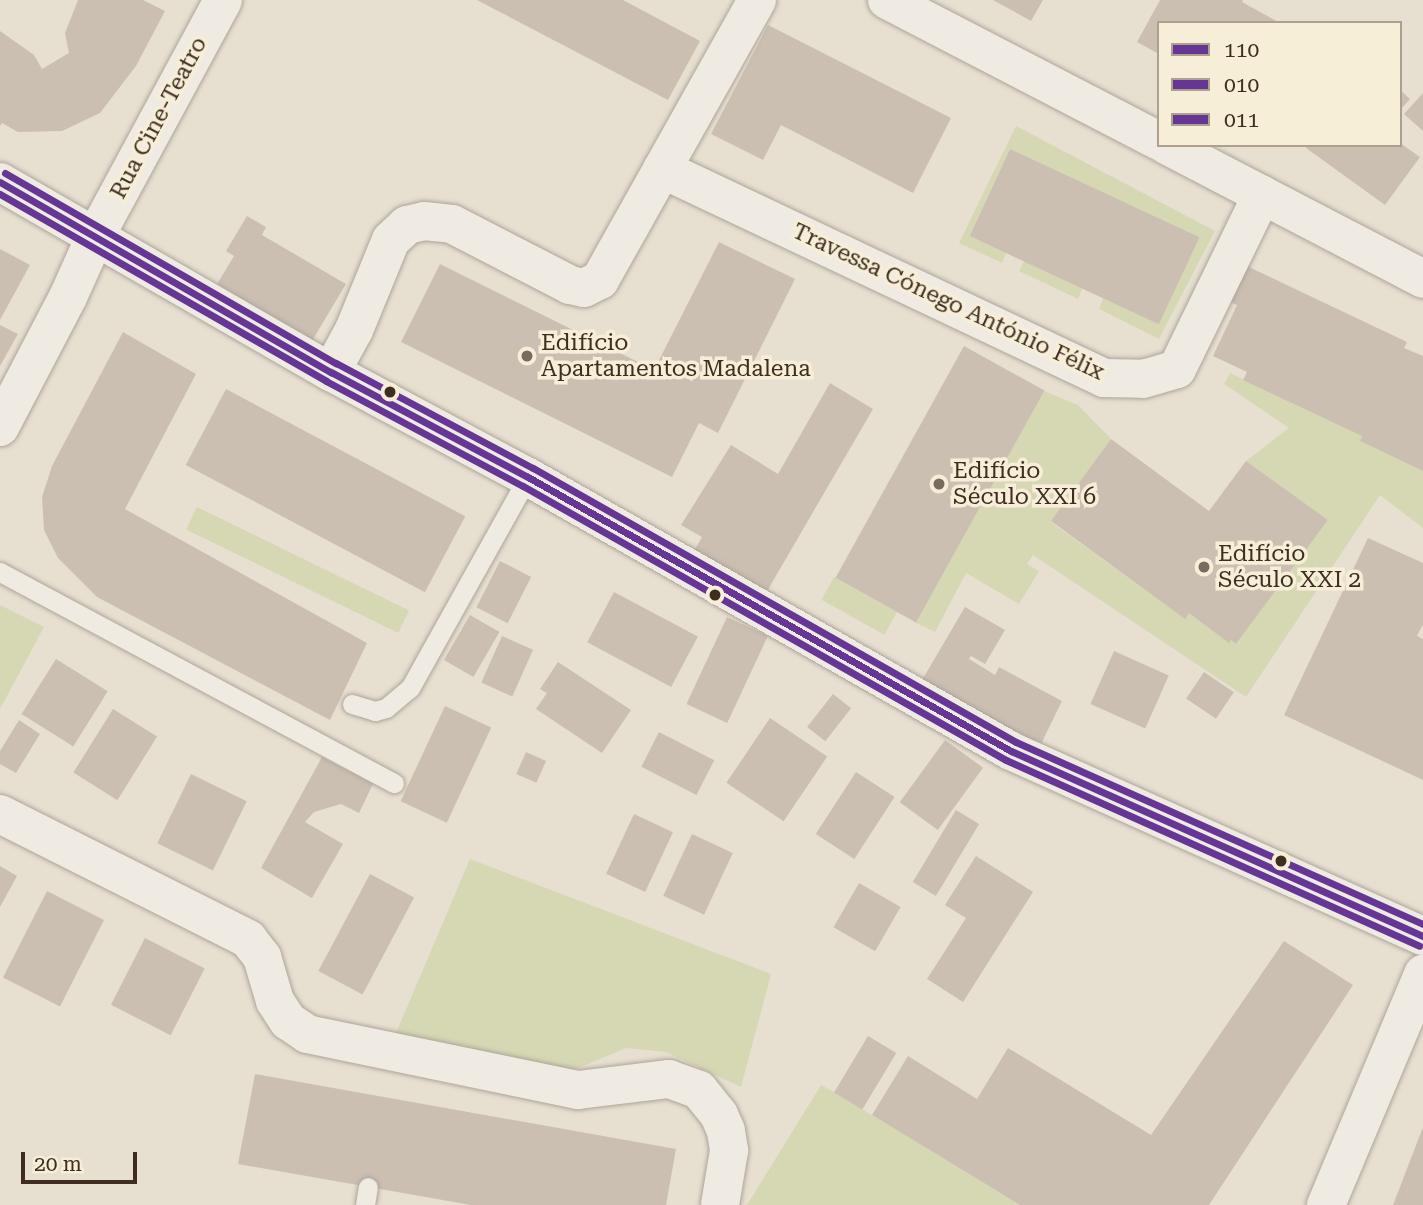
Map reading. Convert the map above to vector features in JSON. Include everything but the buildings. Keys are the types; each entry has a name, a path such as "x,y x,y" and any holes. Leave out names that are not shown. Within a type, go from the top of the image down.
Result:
{"street":[{"name":"Rua Cine-Teatro","path":"0,427 68,297 95,236 223,0"},
{"path":"331,372 354,330 391,240 407,225 424,221 452,224 570,285 584,288 600,280 757,0"},
{"path":"887,0 1157,140"},
{"path":"1170,147 1423,279"},
{"name":"Travessa Cónego António Félix","path":"662,169 1104,377 1143,379 1177,369 1262,195"},
{"path":"0,182 331,372 528,477 1011,751 1423,936"},
{"path":"0,814 248,939 262,957 275,1001 288,1021 307,1034 578,1090 669,1079 699,1090 719,1115 726,1131 729,1151 720,1205"},
{"path":"1326,1205 1423,974"}],"lane":[{"path":"352,704 374,710 386,708 410,688 528,477"},
{"path":"0,572 394,783"}],"green space":[{"path":"1016,126 1215,231 1159,339 1099,309 1104,296 1010,149 969,236 1006,253 1002,263 959,243"},
{"path":"1024,261 1083,287 1078,299 1019,271"},
{"path":"1230,373 1362,436 1360,441 1423,471 1423,528 1380,495 1246,697 1033,555 1027,564 1039,571 1019,604 966,573 935,632 914,622 1044,391 1078,405 1111,439 1051,522 1184,618 1189,613 1229,642 1231,640 1236,644 1328,520 1246,461 1289,428 1224,384"},
{"path":"197,507 409,610 398,633 186,529"},
{"path":"834,577 897,612 884,635 821,600"},
{"path":"0,605 44,627 0,709"},
{"path":"470,859 771,974 741,1087 666,1052 626,1048 562,1075 393,1040"},
{"path":"821,1085 834,1092 1020,1205 747,1205"}],"transit line":[{"name":"011","path":"5,173 336,363 533,468 1016,742 1423,924"},
{"name":"110","path":"0,182 331,372 528,477 1011,751 1423,936"},
{"name":"010","path":"0,194 326,381 523,486 1006,760 1419,946"}],"place":[{"name":"Edifício Apartamentos Madalena","path":"527,356"},
{"name":"Edifício Século XXI 6","path":"939,484"},
{"name":"Edifício Século XXI 2","path":"1204,567"}]}
